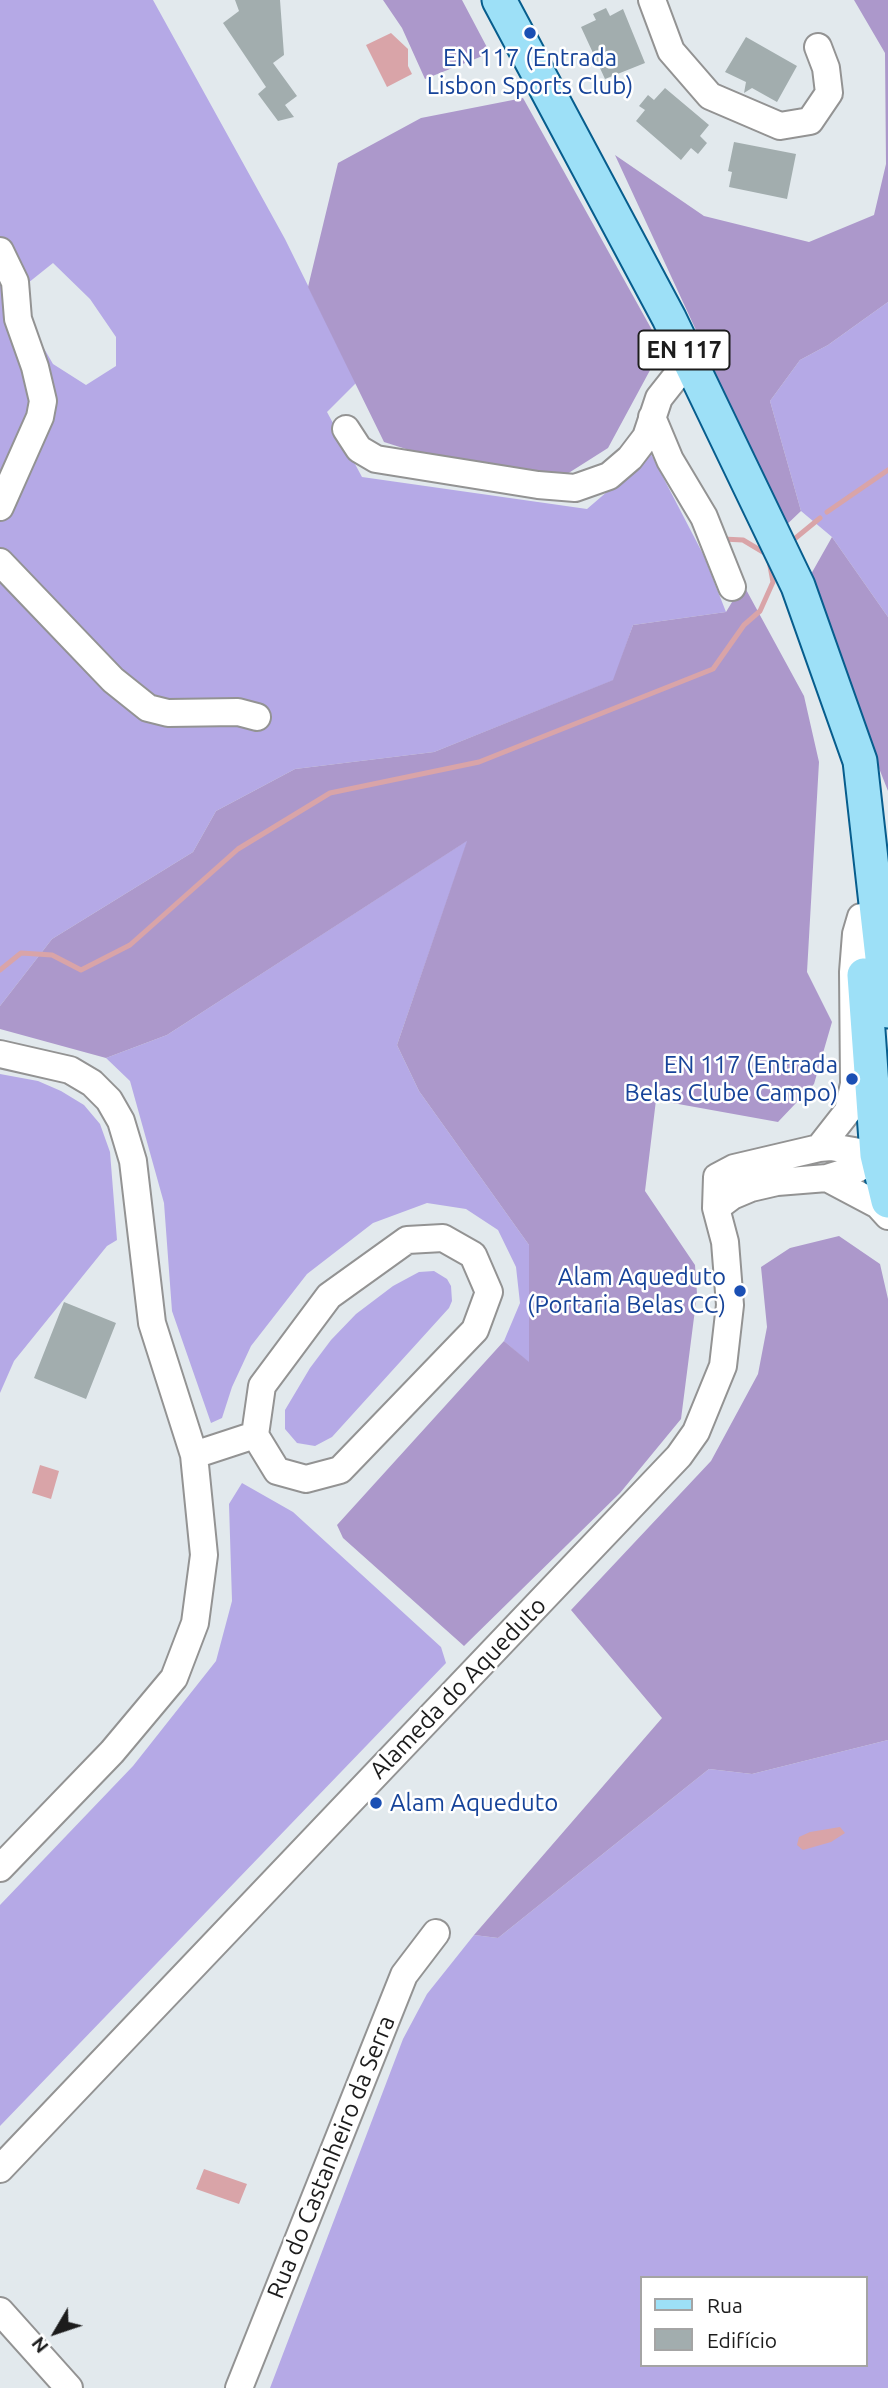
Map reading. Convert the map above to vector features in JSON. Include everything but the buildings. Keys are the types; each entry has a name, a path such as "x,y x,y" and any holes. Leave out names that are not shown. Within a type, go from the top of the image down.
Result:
{"main road":[{"name":"EN 117","path":"499,0 690,360 798,586 860,761 888,1011"},
{"name":"EN 117","path":"844,711 853,773 861,917 888,1201"}],"street":[{"path":"652,0 671,51 710,96 780,125 810,121 829,93 826,68 818,47"},
{"path":"0,251 7,260 15,282 18,319 35,367 43,401 40,417 0,507"},
{"path":"346,429 359,449 376,459 538,485 575,488 608,476 630,458 646,437 659,398 690,360"},
{"path":"652,416 670,460 704,517 732,586"},
{"path":"0,562 113,680 148,708 168,713 238,712 257,718"},
{"path":"819,1148 848,1111 853,1092 853,972 856,934 861,917"},
{"path":"0,1054 70,1070 92,1083 109,1100 121,1121 133,1161 152,1323 194,1455 204,1555 195,1623 174,1678 112,1752 0,1868"},
{"name":"Alameda do Aqueduto","path":"0,2169 685,1448 708,1407 723,1366 727,1342 729,1273 716,1208 718,1177 734,1168 819,1148 884,1154"},
{"path":"716,1208 732,1196 751,1188 777,1182 827,1178 859,1168 884,1154"},
{"path":"827,1178 878,1205 888,1216"},
{"path":"443,1238 473,1255 489,1292 475,1330 340,1470 306,1479 277,1471 255,1435 262,1386 329,1296 407,1240 443,1238"},
{"path":"194,1455 255,1435"},
{"name":"Rua do Castanheiro da Serra","path":"239,2388 404,1975 436,1933"},
{"path":"0,2311 69,2388"}],"shaded area":[{"path":"0,0 153,0 285,239 356,383 327,412 362,477 587,509 651,454 704,556 726,612 633,625 614,680 434,752 295,769 216,811 193,852 52,939 0,1006","holes":["53,263 90,299 116,337 116,366 86,385 53,364 13,295"]},
{"path":"383,0 462,0 490,53 425,79 402,28"},
{"path":"854,0 888,0 888,302 828,345 800,360 770,401 801,511 782,529 715,385 701,341 615,155 704,216 809,242 874,215 886,164 885,53"},
{"path":"391,33 408,49 408,66 412,74 387,87 366,45"},
{"path":"523,98 662,348 608,448 567,474 447,462 384,442 308,287 338,163 421,118"},
{"path":"888,302 888,617 832,537 801,511 770,401 800,360 828,345"},
{"path":"832,537 888,617 888,791 806,583"},
{"path":"743,584 804,696 819,762 807,972 832,1022 814,1084 778,1122 656,1100 645,1191 695,1265 697,1294 681,1419 620,1493 464,1646 343,1538 337,1525 504,1341 529,1362 529,1245 419,1091 397,1045 467,841 167,1035 106,1058 0,1029 0,1006 52,939 193,852 216,811 295,769 434,752 613,680 633,625 726,612"},
{"path":"468,840 397,1045 419,1091 529,1245 529,1363 504,1341 520,1303 516,1267 498,1230 466,1209 427,1203 373,1223 307,1274 251,1346 232,1387 222,1418 211,1423 172,1311 164,1203 130,1081 106,1058 167,1035"},
{"path":"0,1074 38,1081 61,1091 84,1105 100,1124 110,1152 117,1240 107,1246 14,1361 0,1393"},
{"path":"839,1236 880,1264 888,1299 888,1740 752,1774 709,1769 498,1938 474,1935 662,1718 571,1610 711,1461 758,1374 767,1327 761,1267 790,1248"},
{"path":"434,1271 447,1279 451,1286 452,1301 449,1308 332,1437 315,1446 297,1443 285,1429 285,1410 310,1368 331,1340 356,1314 393,1286 419,1272"},
{"path":"40,1465 59,1471 51,1499 32,1493"},
{"path":"242,1483 293,1512 441,1647 446,1663 0,2126 0,1905 133,1766 216,1661 232,1601 229,1504"},
{"path":"888,1740 888,2388 270,2388 403,2039 427,1994 474,1935 498,1938 709,1769 752,1774"},
{"path":"840,1827 845,1833 831,1842 803,1850 797,1845 799,1837 810,1832"},
{"path":"204,2169 247,2184 239,2204 196,2189"}],"waterway":[{"path":"827,512 888,470"},
{"path":"792,541 820,518"},
{"path":"0,970 21,953 52,955 81,970 130,945 238,849 330,793 479,762 713,669 744,625 760,611 773,582 768,555 743,540 723,539"}],"place":[{"name":"EN 117 (Entrada Lisbon Sports Club)","path":"530,33"},
{"name":"EN 117 (Entrada Belas Clube Campo)","path":"852,1079"},
{"name":"Alam Aqueduto (Portaria Belas CC)","path":"740,1291"},
{"name":"Alam Aqueduto","path":"376,1803"}]}
